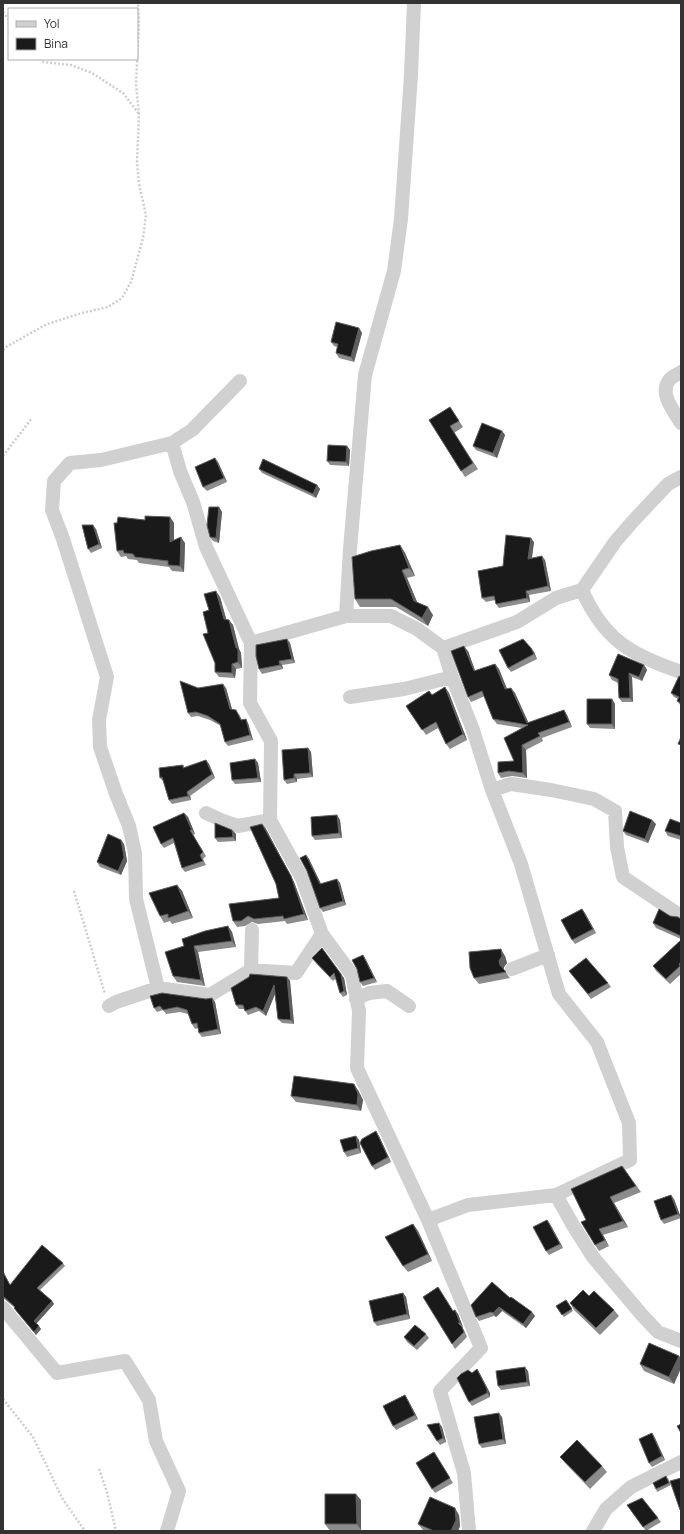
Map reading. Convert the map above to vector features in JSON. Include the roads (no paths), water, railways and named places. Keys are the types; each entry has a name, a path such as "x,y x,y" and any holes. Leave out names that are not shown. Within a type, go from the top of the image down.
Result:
{"street":[{"path":"346,616 350,549 365,375 394,271 401,218 411,75 414,3"},
{"path":"681,372 670,378 666,385 666,396 681,423"},
{"path":"158,988 136,899 135,853 129,826 100,747 99,720 107,677 63,539 52,510 54,481 70,463 101,460 172,443 192,430 240,381"},
{"path":"172,443 180,471 193,502 206,547 251,644 250,703 272,741 270,820 302,878 322,934 352,975 359,1011 356,1068 428,1220 481,1348 440,1390 464,1473 469,1531"},
{"path":"443,648 517,622 556,598 582,590 615,542 634,520 668,484 681,477"},
{"path":"582,590 590,608 601,623 622,646 655,663 681,672"},
{"path":"251,644 346,616 391,616 418,629 443,648 452,677 473,730 492,790 521,864 559,994 597,1042 629,1123 630,1160 556,1195 468,1205 428,1220"},
{"path":"350,697 404,689 452,677"},
{"path":"492,790 511,784 551,790 594,799 615,811 617,847 623,878 678,914 681,914"},
{"path":"206,813 238,826 270,820"},
{"path":"251,970 252,930"},
{"path":"109,1006 116,1002 158,988 210,995 251,970 296,973 322,934"},
{"path":"512,969 548,955"},
{"path":"356,999 369,993 387,991 409,1006"},
{"path":"556,1195 593,1257 642,1315 658,1332 681,1341"},
{"path":"3,1308 57,1373 125,1361 149,1400 156,1441 179,1491 167,1531"},
{"path":"593,1531 606,1509 631,1487 681,1462"}]}
